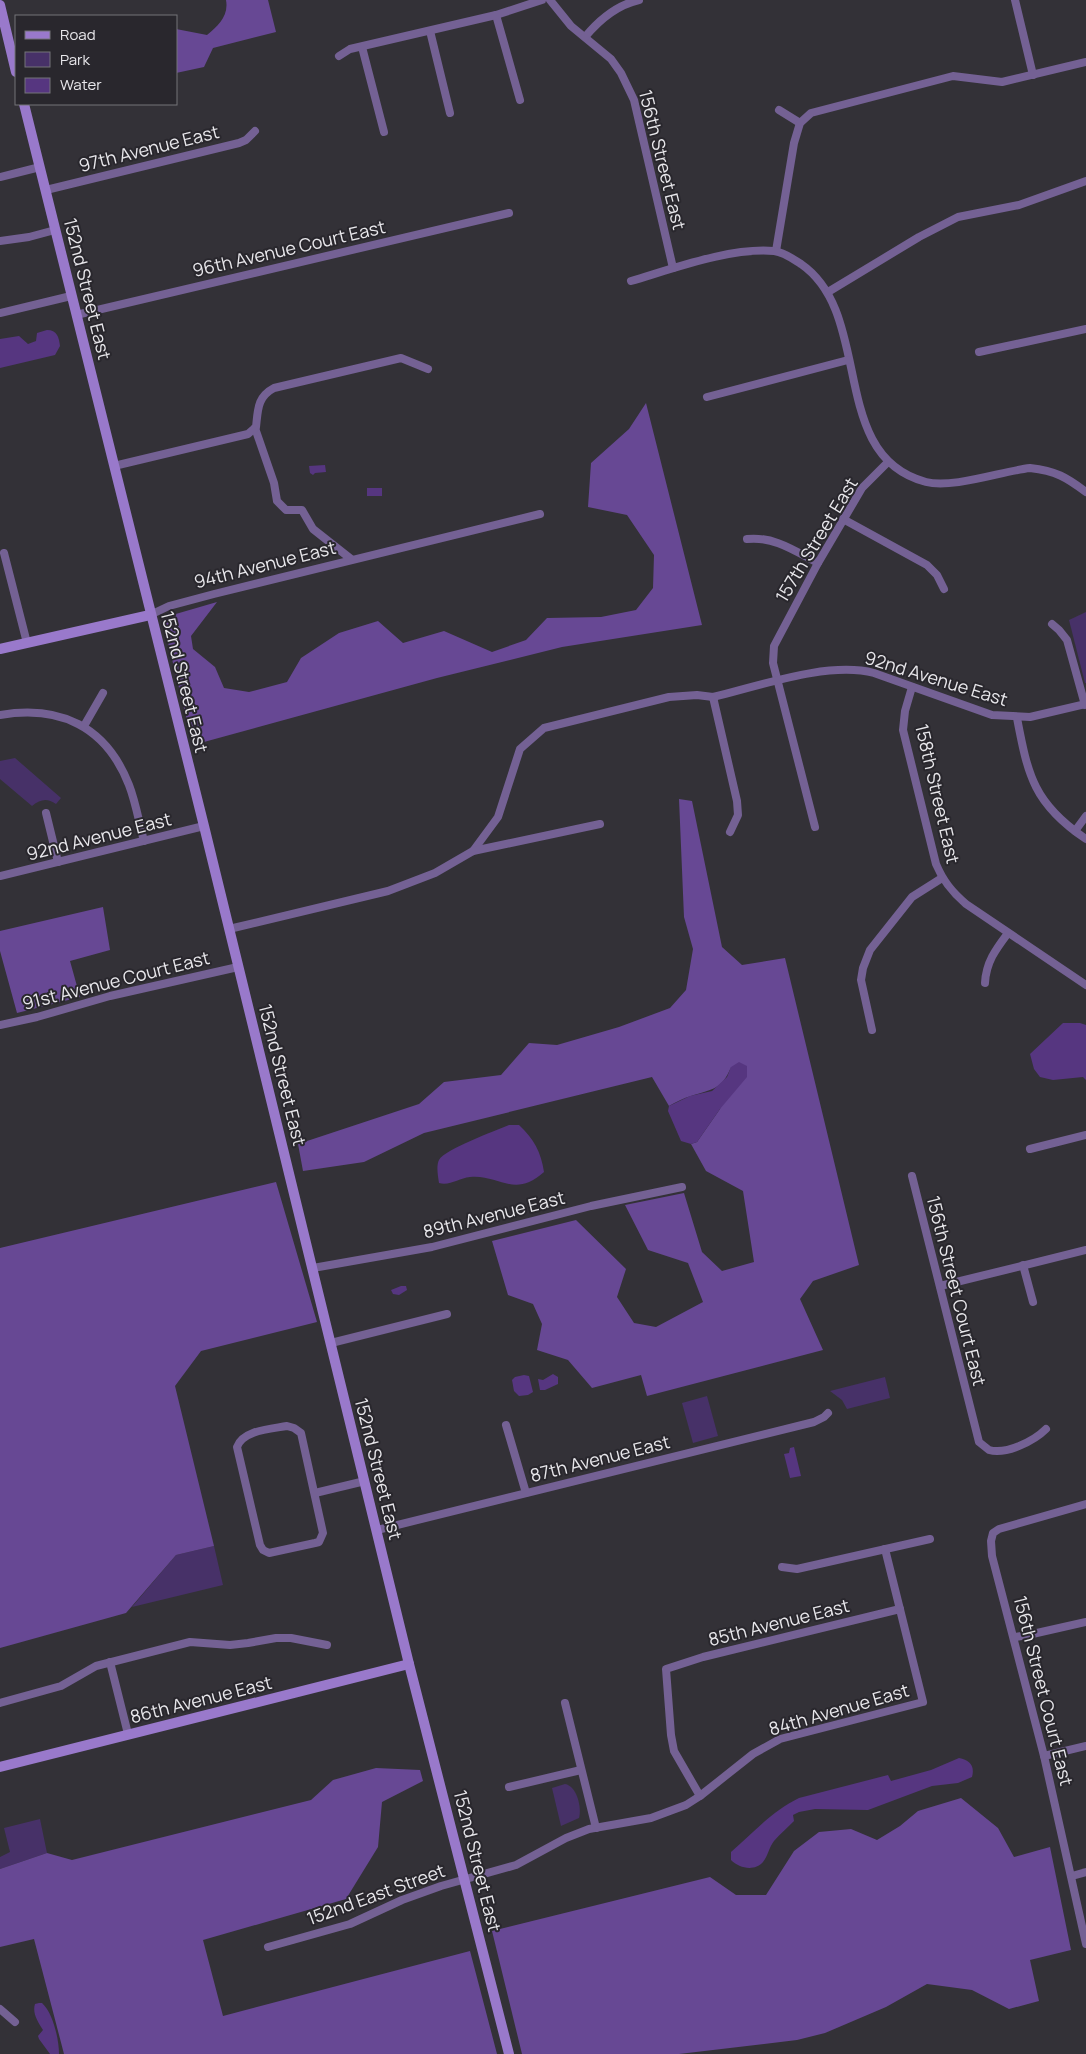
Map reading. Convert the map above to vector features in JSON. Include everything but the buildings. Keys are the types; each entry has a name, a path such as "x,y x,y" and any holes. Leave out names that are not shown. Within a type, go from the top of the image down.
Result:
{"street":[{"path":"339,56 350,49 496,15 542,0"},
{"name":"156th Street East","path":"550,0 571,26 612,59 621,72 634,100 673,268"},
{"path":"585,37 605,16 625,4 640,0"},
{"path":"1015,0 1033,75"},
{"path":"0,5 3,28 15,69"},
{"path":"496,15 520,100"},
{"path":"430,31 450,113"},
{"path":"362,47 384,132"},
{"path":"776,251 794,143 800,123 811,113 944,78 966,76 1002,82 1086,62"},
{"name":"152nd Street East","path":"24,105 204,826 409,1664 509,2054"},
{"path":"779,110 800,123"},
{"name":"97th Avenue East","path":"46,190 239,143 246,140 255,131"},
{"path":"0,178 40,167"},
{"path":"828,292 918,237 958,217 1019,205 1086,181"},
{"name":"96th Avenue Court East","path":"76,315 509,213"},
{"path":"0,240 29,237 55,230"},
{"path":"630,281 673,268 732,254 750,251 776,251 808,269 820,280 828,292 839,322 866,427 877,450 888,462 912,478 928,483 949,483 1030,468 1044,470 1056,472 1086,492"},
{"path":"0,313 72,296"},
{"path":"979,352 1086,329"},
{"path":"351,559 313,529 302,510 286,510 277,501 274,483 255,428 257,407 264,395 274,388 391,359 406,359 428,369"},
{"path":"707,397 848,360"},
{"path":"114,466 248,434 255,428"},
{"name":"157th Street East","path":"815,826 773,663 774,646 843,519 862,488 888,462"},
{"name":"94th Avenue East","path":"0,649 150,615 169,606 351,559 540,514"},
{"path":"843,519 927,565 937,575 944,589"},
{"path":"747,539 766,538 818,564"},
{"path":"4,553 27,643"},
{"path":"1052,624 1060,630 1067,640 1085,704"},
{"name":"92nd Avenue East","path":"473,852 498,817 520,749 544,728 669,697 713,697 813,673 847,669 874,673 992,715 1017,718 1041,716 1085,704"},
{"name":"158th Street East","path":"912,687 903,722 906,745 936,864 942,878 954,894 1086,985"},
{"path":"84,726 104,692"},
{"path":"713,697 738,801 738,815 730,832"},
{"path":"0,715 24,711 53,714 84,726 103,743 124,774 133,796 144,841"},
{"path":"1017,718 1032,782 1052,812 1086,839"},
{"path":"46,813 58,862"},
{"path":"1075,832 1086,816"},
{"path":"228,929 388,891 435,873 473,852 600,824"},
{"name":"92nd Avenue East","path":"0,876 204,826"},
{"path":"872,1030 861,980 863,968 870,950 912,897 921,889 942,878"},
{"path":"985,983 986,971 991,957 1008,932"},
{"name":"91st Avenue Court East","path":"0,1025 37,1018 110,996 238,967"},
{"path":"1030,1148 1086,1135"},
{"name":"156th Street Court East","path":"912,1176 979,1442 993,1452 1005,1450 1029,1442 1046,1429"},
{"name":"89th Avenue East","path":"313,1268 432,1247 580,1209 682,1187"},
{"path":"940,1286 1086,1250"},
{"path":"1024,1265 1033,1302"},
{"path":"331,1343 447,1314"},
{"name":"87th Avenue East","path":"376,1530 814,1422 828,1413"},
{"path":"506,1425 526,1493"},
{"path":"287,1426 298,1430 316,1493 323,1529 319,1542 273,1553 263,1550 260,1545 237,1450 240,1441 245,1435 287,1426"},
{"path":"316,1493 364,1481"},
{"name":"156th Street Court East","path":"1086,1504 1009,1525 993,1533 991,1541 992,1556 1044,1756 1086,1944"},
{"path":"782,1567 797,1569 930,1539"},
{"path":"885,1549 900,1609"},
{"name":"85th Avenue East","path":"700,1796 674,1751 666,1669 702,1657 900,1609"},
{"name":"84th Avenue East","path":"465,1878 516,1865 566,1838 596,1828 651,1818 686,1805 741,1763 780,1739 923,1702 900,1609"},
{"path":"1014,1636 1028,1636 1086,1622"},
{"path":"0,1703 55,1689 89,1669 110,1662 190,1642 230,1645 276,1638 291,1638 327,1645"},
{"path":"110,1662 128,1734"},
{"name":"86th Avenue East","path":"0,1767 409,1664"},
{"path":"565,1703 596,1828"},
{"path":"1044,1756 1086,1746"},
{"path":"509,1787 581,1770"},
{"path":"1072,1876 1086,1872"},
{"name":"152nd East Street","path":"268,1947 350,1924 402,1900 465,1878"},
{"path":"0,2010 15,2022"}],"green space":[{"path":"1086,612 1086,683 1085,683 1069,620"},
{"path":"15,758 61,798 56,804 44,800 32,806 0,779 0,761"},
{"path":"885,1377 890,1398 847,1409 842,1400 830,1391"},
{"path":"707,1396 718,1436 693,1443 682,1403"},
{"path":"214,1546 223,1585 132,1607 176,1555"},
{"path":"565,1784 573,1789 578,1798 580,1814 579,1818 561,1826 552,1788"},
{"path":"40,1819 47,1853 0,1869 0,1857 10,1852 4,1828"}],"shaded area":[{"path":"226,0 268,0 276,32 213,48 204,67 178,73 178,29 207,35 219,24 226,11"},
{"path":"646,403 702,625 562,647 437,678 193,745 162,618 217,602 191,636 193,649 215,667 224,688 249,692 287,682 301,658 339,633 378,621 403,643 444,631 492,652 526,640 547,618 601,617 636,610 653,588 654,555 627,515 588,507 591,463 629,429"},
{"path":"679,799 692,801 722,947 742,965 785,958 859,1265 813,1281 800,1299 823,1350 647,1396 641,1375 592,1388 568,1360 537,1350 542,1324 533,1304 508,1295 492,1241 576,1220 626,1269 617,1297 634,1323 656,1327 703,1302 688,1263 648,1250 625,1205 684,1193 702,1252 722,1271 754,1262 743,1191 706,1171 691,1144 697,1142 720,1109 731,1067 728,1075 716,1088 669,1106 652,1077 424,1133 364,1162 303,1171 298,1144 419,1104 444,1082 501,1075 529,1043 557,1045 619,1027 670,1008 686,990 693,949 684,917"},
{"path":"103,907 110,950 70,961 80,997 17,1013 0,951 0,931"},
{"path":"276,1182 317,1322 201,1351 175,1386 214,1546 176,1555 126,1613 0,1648 0,1248"},
{"path":"376,1768 420,1770 423,1781 382,1802 378,1847 346,1899 203,1940 223,2016 470,1951 497,2054 64,2054 34,1939 0,1947 0,1869 47,1853 72,1860 311,1800 333,1780"},
{"path":"961,1798 998,1828 1014,1857 1050,1847 1071,1950 1030,1960 1039,2001 1009,2009 972,1990 927,1984 886,2007 825,2033 797,2040 679,2054 522,2054 492,1931 710,1877 736,1895 766,1895 794,1851 819,1832 851,1829 877,1840 900,1826 918,1811"}],"water":[{"path":"47,330 53,331 58,337 60,346 55,355 0,368 0,339 19,336 28,344 36,341 37,333"},
{"path":"325,465 326,472 313,475 310,473 309,466"},
{"path":"367,488 382,488 382,496 367,496"},
{"path":"1063,1023 1086,1025 1086,1080 1083,1077 1053,1080 1040,1077 1034,1069 1030,1054"},
{"path":"739,1062 747,1066 747,1077 720,1109 697,1142 691,1144 681,1141 668,1111 669,1106 690,1096 712,1091 727,1077 731,1067"},
{"path":"509,1125 519,1125 529,1135 539,1152 544,1172 533,1180 515,1185 480,1177 470,1177 443,1184 439,1183 438,1165 439,1160 443,1156 460,1146"},
{"path":"406,1286 407,1290 399,1295 393,1294 391,1290"},
{"path":"553,1374 558,1377 558,1384 545,1390 540,1390 538,1379 543,1380"},
{"path":"529,1376 533,1392 528,1395 519,1396 514,1391 512,1380 515,1377"},
{"path":"794,1447 801,1476 790,1478 784,1454 789,1453 790,1448"},
{"path":"959,1758 971,1764 973,1770 972,1777 958,1783 932,1786 868,1810 815,1809 799,1812 793,1815 794,1821 774,1841 765,1860 759,1865 747,1868 731,1860 731,1852 755,1830 780,1809 799,1798 888,1775 891,1781 931,1770"},
{"path":"39,2003 46,2007 52,2020 57,2034 59,2054 50,2054 39,2039 38,2036 43,2030 36,2017 34,2007 35,2004"}]}
